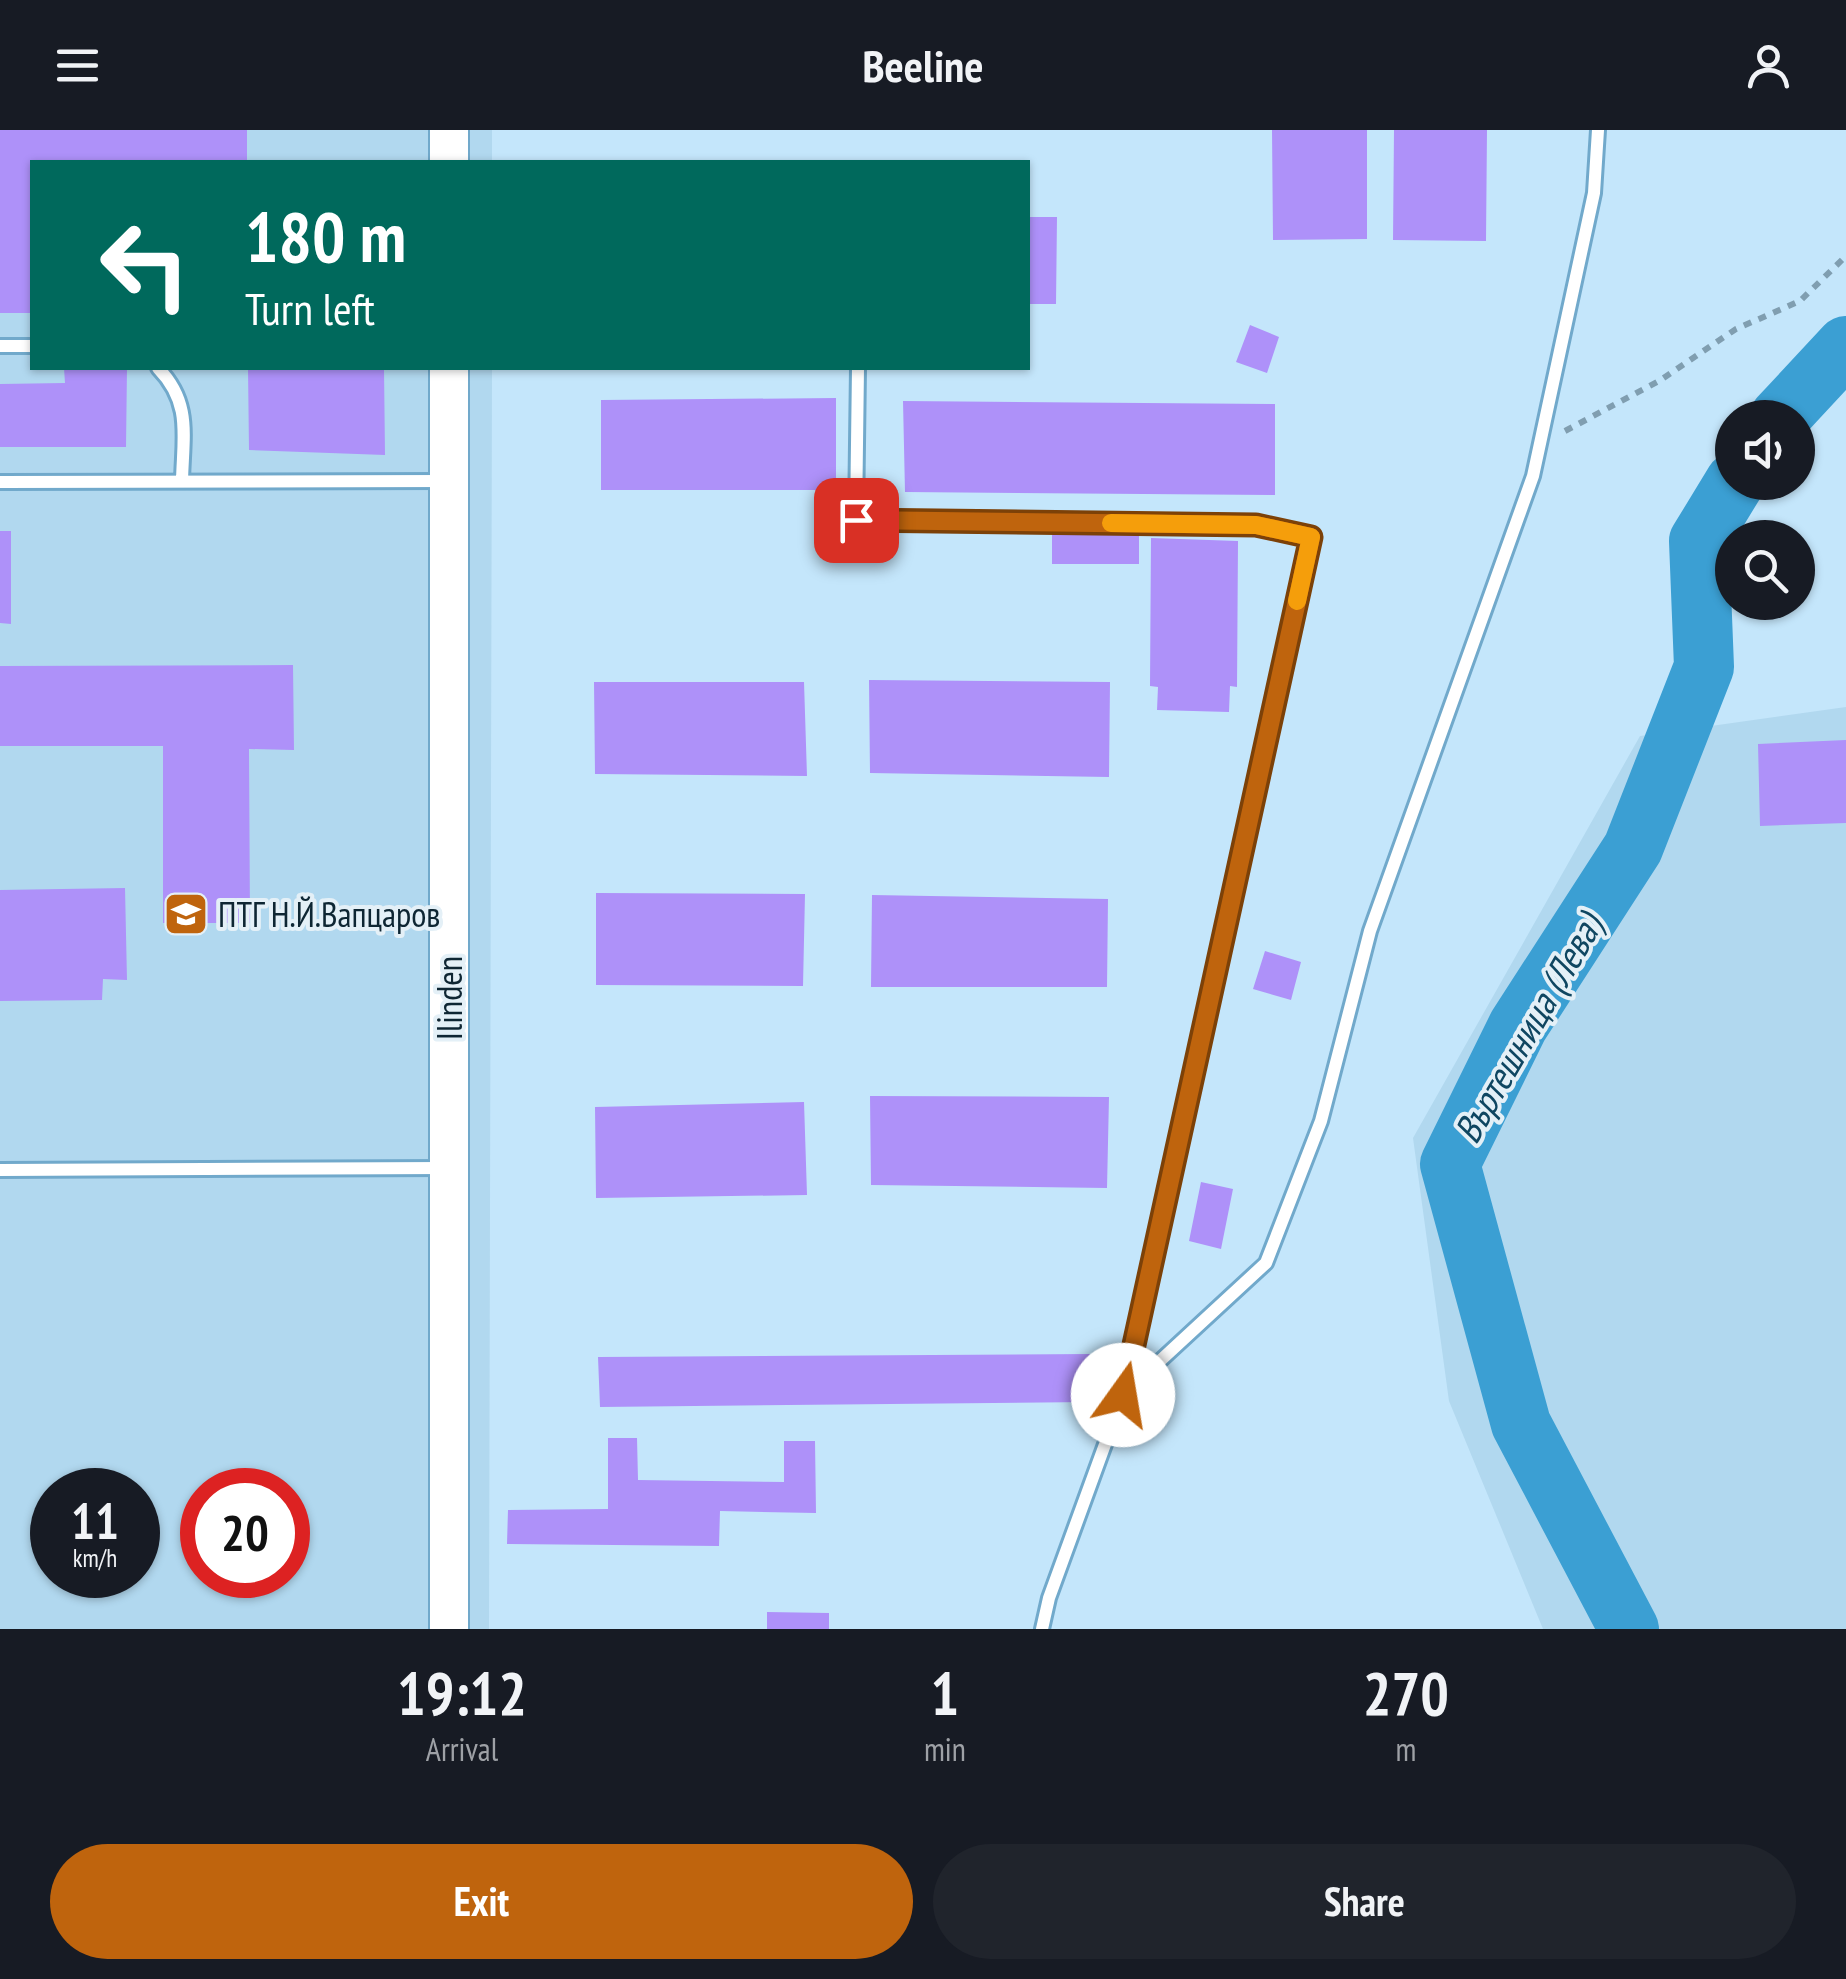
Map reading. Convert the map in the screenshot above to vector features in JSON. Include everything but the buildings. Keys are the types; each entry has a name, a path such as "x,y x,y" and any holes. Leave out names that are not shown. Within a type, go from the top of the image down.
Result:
{"street":[{"path":"449,130 449,160"},
{"name":"Ilinden","path":"449,370 450,1629"}],"lane":[{"path":"1123,1395 1266,1262 1321,1121 1370,931 1533,476 1594,194 1598,130"},
{"path":"0,346 30,346"},
{"path":"160,370 175,385 184,407 182,482"},
{"path":"858,370 856,520 1256,525 1311,537 1123,1395 1049,1598 1042,1629"},
{"path":"0,482 449,481"},
{"path":"0,1170 449,1168"}],"path":[{"path":"1540,444 1660,381 1736,329 1800,301 1846,256"}],"shaded area":[{"path":"0,130 492,130 492,160 30,160 30,370 492,370 489,1629 0,1629"},
{"path":"1846,707 1846,1629 1543,1629 1449,1401 1413,1138 1640,736"}],"waterway":[{"name":"Въртешница (Лева)","path":"1796,400 1846,346"},
{"name":"Въртешница (Лева)","path":"1629,1629 1521,1424 1450,1164 1518,1026 1633,848 1704,667 1699,541 1724,500"}],"slow traffic":[{"path":"1111,523 1256,525 1311,537 1297,601"}],"place":[{"name":"ПТГ Н.Й.Вапцаров","path":"186,914"}],"route":[{"path":"856,520 1256,525 1311,537 1123,1395"}]}
